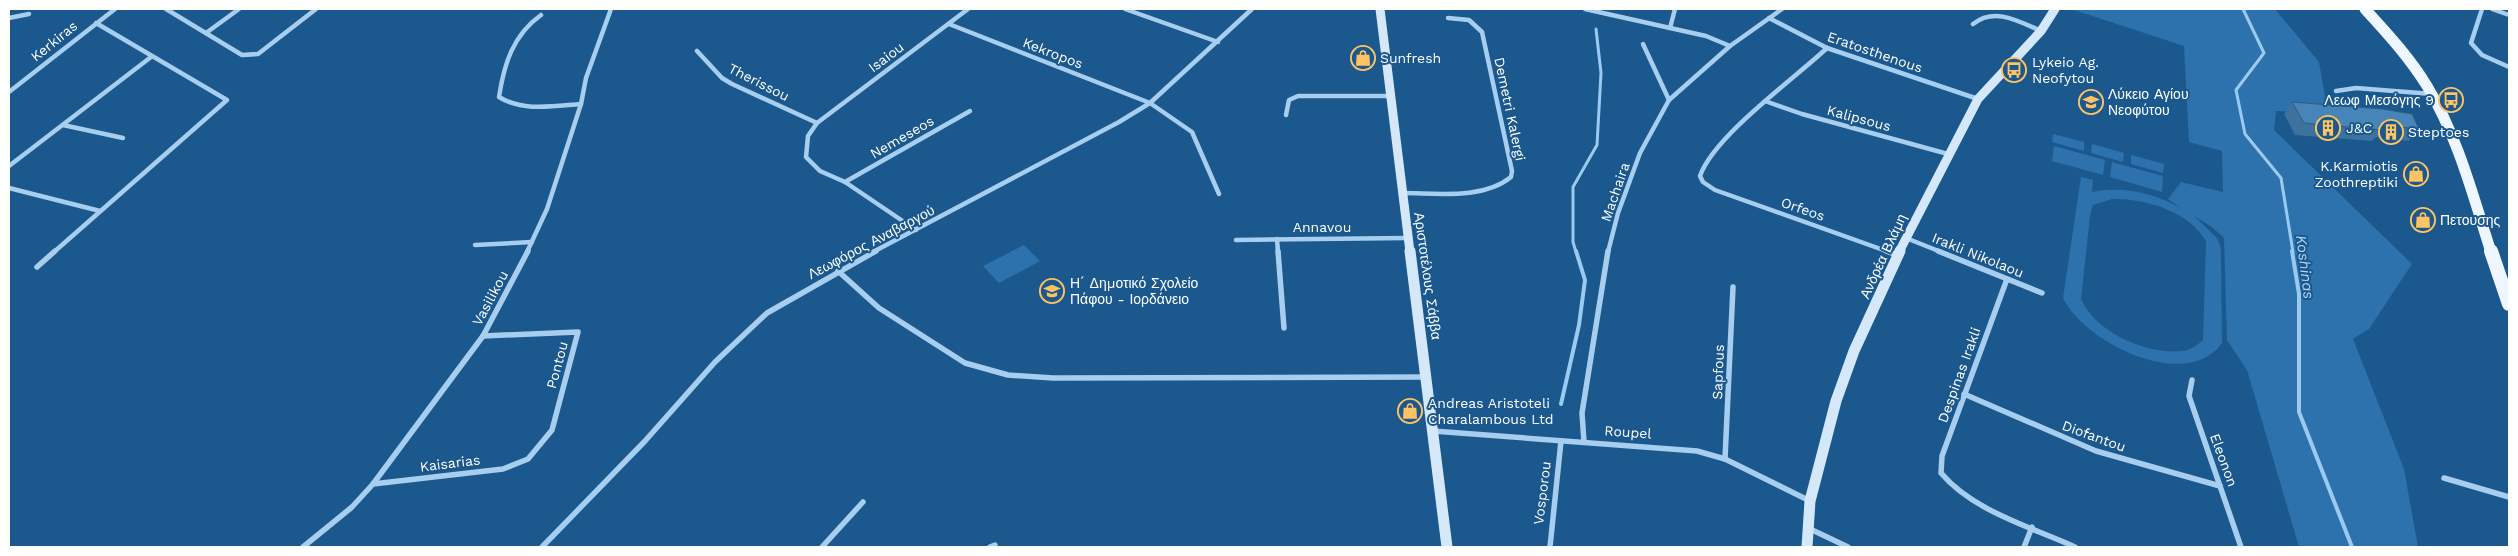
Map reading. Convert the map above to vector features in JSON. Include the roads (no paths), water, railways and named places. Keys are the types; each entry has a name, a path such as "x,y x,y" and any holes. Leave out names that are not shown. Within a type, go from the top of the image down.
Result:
{"main road":[{"path":"2365,9 2405,56 2432,94 2454,140 2509,304"}],"street":[{"name":"Kerkiras","path":"9,92 114,9"},
{"path":"166,9 242,55 258,54 316,9"},
{"path":"206,33 239,9"},
{"name":"Vasilikou","path":"304,547 352,507 373,484 484,336 547,210 581,104 586,78 612,9"},
{"name":"Isaiou","path":"817,123 968,9"},
{"path":"1125,9 1218,42"},
{"name":"Λεωφόρος Αναβαργού","path":"542,547 645,440 740,336 767,313 838,271 1084,142 1150,103 1252,9"},
{"name":"Αριστοτέλους Σάββα","path":"1380,9 1389,96 1447,547"},
{"path":"1584,9 1706,36 1730,46"},
{"path":"1670,28 1675,9"},
{"name":"Machaira","path":"1584,442 1581,425 1582,413 1606,259 1613,231 1640,153 1669,100 1730,46 1782,9"},
{"name":"Ανδρέα Βλάμη","path":"1807,547 1810,501 1836,401 1854,351 1898,255 1948,154 1978,99 2041,31 2055,9"},
{"path":"2482,9 2472,43 2473,47 2483,56 2509,67"},
{"path":"2492,9 2509,15"},
{"path":"9,18 29,14"},
{"path":"1972,24 1980,16 1995,14 2041,31"},
{"path":"541,15 529,22 510,49 501,80 499,97 506,104 521,106 581,104"},
{"name":"Demetri Kalergi","path":"1402,193 1485,190 1499,187 1511,177 1512,171 1482,32 1469,20 1448,18"},
{"name":"Eratosthenous","path":"1769,18 1827,48 1978,99"},
{"path":"37,267 227,100 96,23"},
{"name":"Kekropos","path":"949,24 1150,103 1192,132 1219,194"},
{"path":"1644,44 1669,100"},
{"path":"1765,101 1799,75 1827,48"},
{"name":"Therissou","path":"696,51 722,78 732,84 817,123"},
{"path":"9,166 151,57"},
{"path":"2336,91 2356,88 2432,94"},
{"path":"1286,115 1289,100 1298,96 1389,96"},
{"name":"Kalipsous","path":"1765,101 1802,114 1948,154"},
{"name":"Orfeos","path":"1765,101 1726,138 1701,171 1700,176 1703,182 1715,190 1898,255"},
{"name":"Nemeseos","path":"845,182 970,111"},
{"path":"817,123 808,136 806,157 820,171 845,182 916,230"},
{"path":"63,125 123,138"},
{"path":"9,188 100,211"},
{"name":"Annavou","path":"1236,240 1407,238"},
{"name":"Irakli Nikolaou","path":"1906,238 2042,292"},
{"path":"1278,239 1284,328"},
{"path":"475,245 532,242"},
{"path":"838,271 879,308 937,347 965,363 1008,376 1030,378 1262,379 1426,377"},
{"name":"Despinas Irakli","path":"2007,279 1964,394 1940,466 1945,480 1970,498 2032,527"},
{"name":"Sapfous","path":"1726,459 1733,287"},
{"name":"Pontou","path":"484,336 578,332 552,430 528,459"},
{"name":"Eleonon","path":"2192,380 2190,396 2192,406 2241,547"},
{"name":"Diofantou","path":"1964,394 2096,451 2149,468 2220,486"},
{"name":"Roupel","path":"1433,431 1674,448 1711,454 1726,459 1810,501"},
{"name":"Vosporou","path":"1550,547 1561,441"},
{"name":"Kaisarias","path":"373,484 503,469 528,459"},
{"path":"2444,478 2509,497"},
{"path":"822,547 863,502"},
{"path":"2024,547 2032,527 2075,547"},
{"path":"1808,528 1848,547"}],"waterway":[{"name":"Koshinas","path":"2243,9 2264,53 2236,90 2245,134 2281,178 2293,252"},
{"path":"1576,252 1573,242 1573,187 1597,145 1601,73 1596,29"},
{"path":"1561,404 1579,325 1585,280 1576,251"},
{"name":"Koshinas","path":"2292,251 2299,294 2299,412 2352,547"}],"place":[{"name":"Sunfresh","path":"1363,58"},
{"name":"Lykeio Ag. Neofytou","path":"2014,70"},
{"name":"Λεωφ Μεσόγης 9","path":"2451,100"},
{"name":"Λύκειο Αγίου Νεοφύτου","path":"2091,102"},
{"name":"J&C","path":"2328,128"},
{"name":"Steptoes","path":"2391,132"},
{"name":"K.Karmiotis Zoothreptiki","path":"2416,174"},
{"name":"Πετουσης","path":"2423,220"},
{"name":"Η΄ Δημοτικό Σχολείο Πάφου - Ιορδάνειο","path":"1052,291"},
{"name":"Andreas Aristoteli Charalambous Ltd","path":"1410,411"}]}
